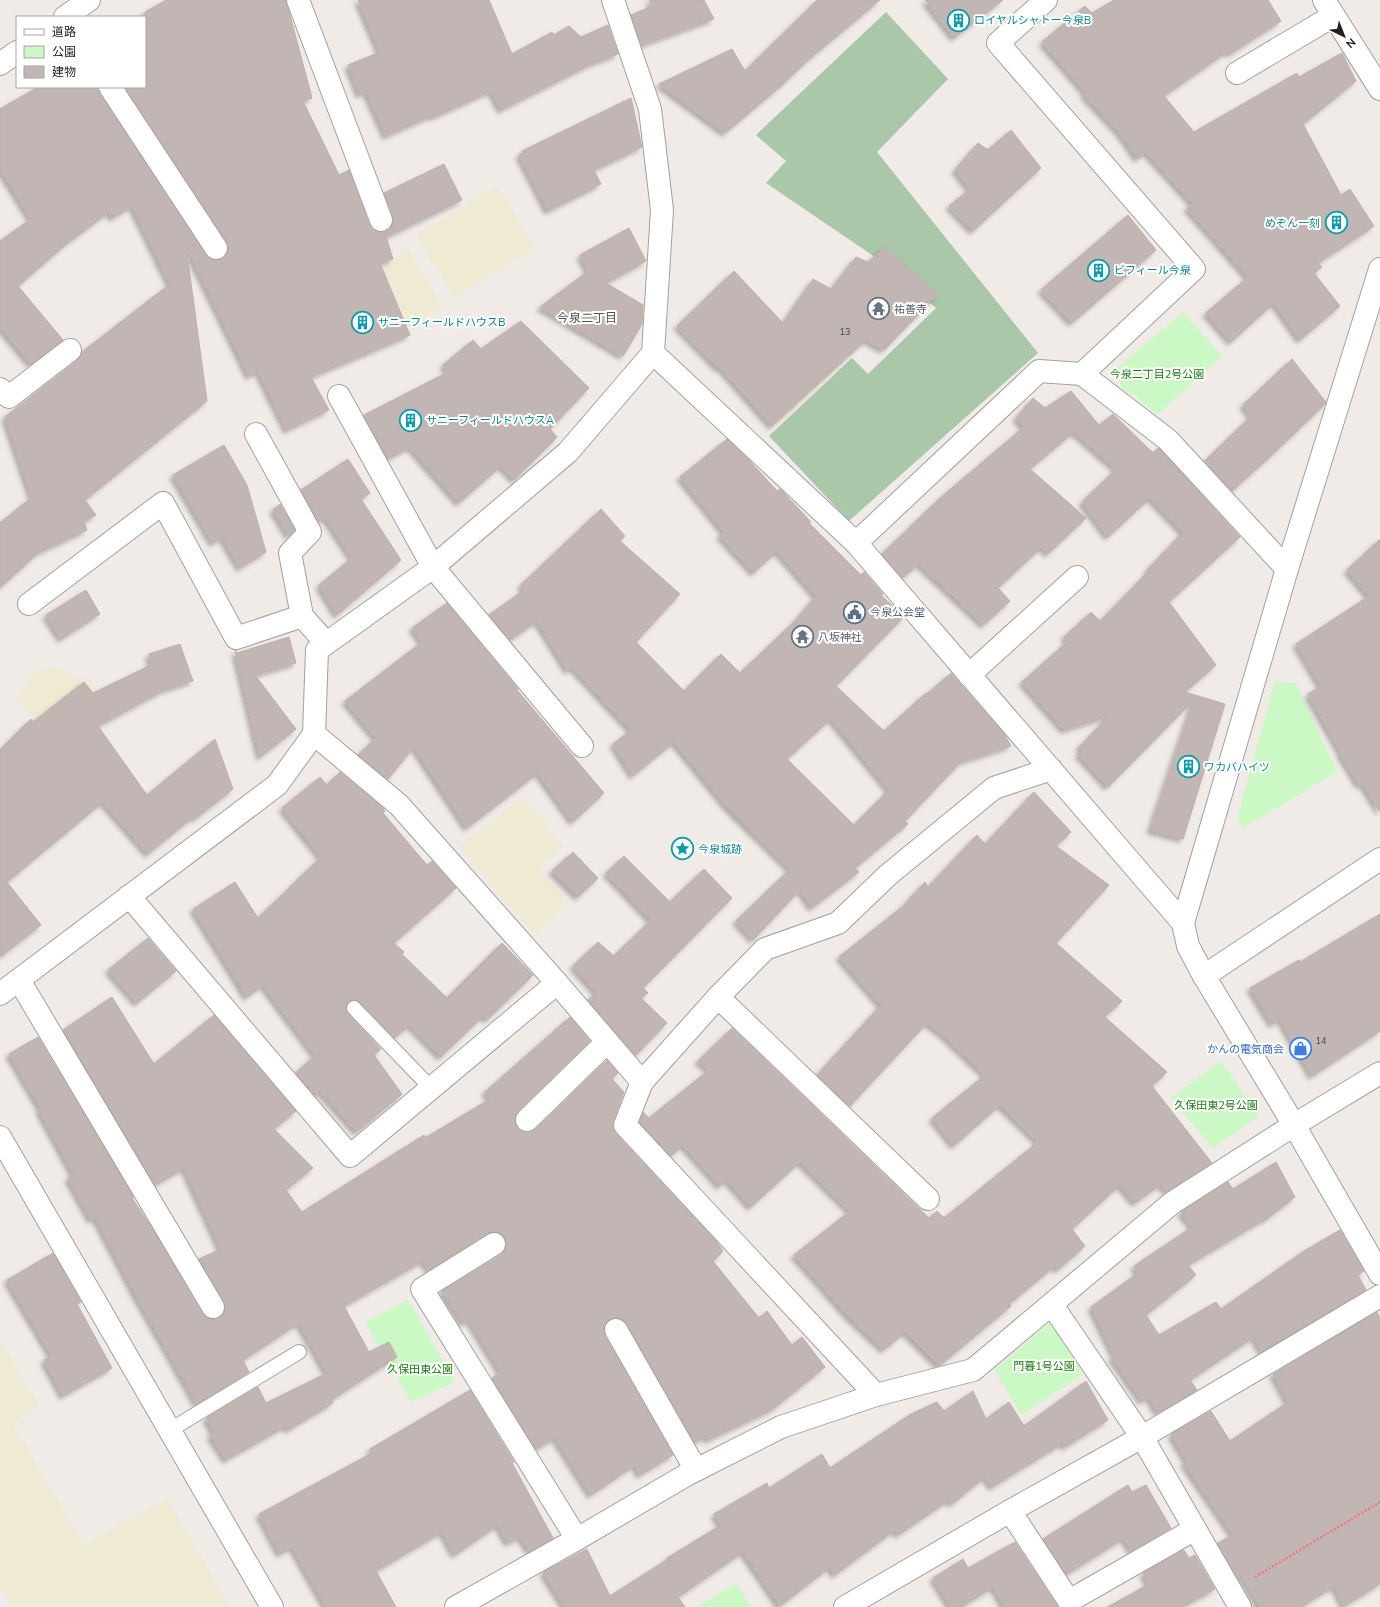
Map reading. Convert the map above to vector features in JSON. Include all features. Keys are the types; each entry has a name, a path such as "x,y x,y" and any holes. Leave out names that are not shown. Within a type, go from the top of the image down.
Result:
{"street":[{"path":"66,16 89,0"},
{"path":"298,0 380,220"},
{"path":"0,994 277,785 314,734 317,650 433,567 568,452 654,353 662,210 650,109 613,0"},
{"path":"1046,0 998,43 1194,269 1082,374"},
{"path":"1236,73 1328,8 1380,89"},
{"path":"111,88 216,248"},
{"path":"1183,923 1287,569 1380,269"},
{"path":"0,389 9,398 70,350"},
{"path":"654,353 856,543 1183,923 1188,946 1204,976 1294,1125 1380,1274"},
{"path":"856,543 1039,371 1082,374 1168,440 1287,569"},
{"path":"339,396 433,567 582,746"},
{"path":"256,434 310,532 290,553 302,616 326,643"},
{"path":"29,604 163,504 236,638 302,616"},
{"path":"969,675 1077,577"},
{"path":"314,734 399,805 557,983 642,1082"},
{"path":"876,1395 625,1126 642,1082 718,997 765,949 838,922 888,875 994,788 1051,770"},
{"path":"1204,976 1380,859"},
{"path":"129,896 350,1156 557,983"},
{"path":"19,980 213,1307"},
{"path":"718,997 928,1199"},
{"path":"527,1120 607,1042"},
{"path":"456,1607 696,1470 781,1427 876,1395 973,1370 1172,1203 1294,1125 1380,1074"},
{"path":"0,1137 272,1607"},
{"path":"494,1244 422,1289 577,1539"},
{"path":"845,1607 1010,1511 1142,1437 1380,1296"},
{"path":"1052,1305 1142,1437 1235,1599"},
{"path":"616,1330 696,1470"},
{"path":"1010,1511 1065,1604 1195,1529"}],"lane":[{"path":"354,1008 431,1088"},
{"path":"170,1430 299,1352"}],"path":[{"path":"1235,1599 1380,1502"}],"shaded area":[{"path":"497,185 535,248 454,298 416,235"},
{"path":"408,249 442,306 410,327 382,265"},
{"path":"48,666 91,681 96,690 105,717 67,749 15,699 37,673"},
{"path":"522,798 564,846 538,868 569,902 536,936 459,846"},
{"path":"0,1340 39,1407 12,1423 84,1545 167,1498 230,1607 11,1607 0,1588"}],"green space":[{"path":"886,12 948,79 877,152 1038,353 849,521 769,436 852,358 868,374 936,308 872,255 766,183 786,161 756,135"},
{"name":"今泉二丁目2号公園","path":"1183,312 1222,356 1157,415 1136,396 1122,389 1116,369"},
{"path":"1275,682 1296,683 1337,772 1243,828 1237,819"},
{"name":"久保田東2号公園","path":"1221,1061 1259,1116 1213,1148 1171,1098"},
{"name":"久保田東公園","path":"408,1300 455,1382 411,1402 365,1322"},
{"name":"門暮1号公園","path":"1051,1322 1083,1374 1022,1415 994,1370"},
{"path":"736,1584 751,1607 697,1607"}],"building":[{"path":"166,0 286,0 312,98 303,101 339,175 349,170 369,224 373,230 386,232 391,228 393,222 393,216 384,193 444,164 462,200 386,237 393,259 380,263 410,335 311,377 329,410 287,430 258,371 249,376 186,246 207,401 85,500 96,515 84,522 87,530 38,553 0,588 0,523 32,497 5,417 78,360 82,352 170,284 132,206 113,218 109,212 65,245 18,286 63,340 31,364 0,327 0,241 31,219 0,169 0,109 36,88 98,88 100,94 206,255 211,259 216,260 223,259 227,253 228,247 226,241 126,88 146,88 145,12"},
{"path":"358,0 489,0 512,54 552,32 554,35 569,26 581,37 608,25 618,54 591,64 501,110 491,91 434,117 433,115 386,136 366,91 360,95 348,65 380,52"},
{"path":"649,0 704,0 714,19 642,45 631,15 652,6"},
{"path":"817,0 880,0 808,60 782,85 725,133 659,84 732,49 745,71"},
{"name":"ロイヤルシャトー今泉B","path":"925,0 1003,0 954,38"},
{"path":"1114,0 1268,0 1281,21 1230,54 1228,51 1164,96 1194,132 1297,73 1299,77 1342,53 1356,81 1303,124 1341,195 1350,189 1374,226 1318,263 1322,267 1314,273 1340,306 1300,340 1274,303 1231,342 1206,313 1248,277 1187,208 1193,204 1146,152 1138,159 1119,132 1084,95 1086,93 1042,42 1085,6 1092,13"},
{"path":"631,98 642,147 594,170 601,184 548,211 519,155 523,153 522,151"},
{"path":"1011,130 1041,168 973,231 949,206 970,189 955,170 978,143 988,150"},
{"name":"ビフィール今泉","path":"1128,215 1156,250 1072,323 1041,290"},
{"path":"629,228 646,261 606,283 643,305 642,324 623,356 540,307 587,272 590,274 580,255"},
{"path":"885,247 938,294 884,350 866,340 772,426 720,367 719,369 677,326 734,271 783,323 813,279 831,289 856,257 868,262"},
{"path":"521,321 589,388 550,429 557,437 514,480 501,466 459,503 410,447 388,459 364,415 448,372 443,365 473,340 481,349"},
{"path":"1292,359 1326,402 1273,454 1232,491 1205,461 1251,416 1243,405"},
{"path":"1071,391 1099,425 1113,414 1153,453 1158,448 1160,449 1240,537 1169,602 1216,665 1185,692 1225,704 1183,839 1150,830 1194,700 1108,787 1078,754 1082,750 1079,747 1109,716 1064,730 1022,682 1068,641 1064,637 1091,612 1100,621 1148,572 1147,570 1183,532 1150,498 1108,537 1082,502 1116,469 1074,432 1030,469 1086,518 1048,554 1042,547 998,588 1010,601 984,625 919,564 902,578 882,554 939,499 1024,427 1016,418 1033,398 1045,408"},
{"path":"727,439 748,459 777,491 780,489 783,492 811,522 809,523 861,575 864,572 883,594 881,595 904,617 836,686 884,731 926,693 927,694 951,673 1004,734 1011,746 961,762 905,821 908,824 855,868 859,872 812,908 800,890 753,940 736,921 790,869 728,808 674,742 633,776 613,744 631,730 572,667 568,671 537,621 510,640 489,615 524,590 521,585 601,509 625,536 620,541 680,594 636,642 684,691 721,654 740,673 794,622 816,596 777,551 754,573 720,536 724,532 680,477","holes":["831,719 889,790 854,825 787,759"]},
{"path":"224,445 247,485 266,552 240,568 222,537 213,543 173,475"},
{"path":"348,459 370,493 361,499 401,560 337,615 319,585 352,558 325,517 318,522 301,490"},
{"path":"280,504 295,530 289,536 273,510"},
{"path":"1380,539 1380,812 1362,783 1359,785 1308,694 1321,686 1296,644 1369,596 1347,570"},
{"path":"86,590 100,614 61,639 46,615"},
{"path":"447,603 518,689 517,690 604,793 573,822 538,773 467,828 414,747 388,779 358,755 376,738 345,701 422,642 412,628"},
{"path":"289,637 296,663 255,675 296,729 260,757 235,650 237,653"},
{"path":"180,644 193,681 164,690 98,726 147,795 215,739 233,789 195,819 193,817 148,854 103,802 7,882 41,925 0,957 0,750 31,719 33,722 84,682 93,693 151,665 149,654"},
{"path":"340,772 380,805 385,811 383,813 427,865 432,861 456,888 394,943 404,952 402,954 447,998 502,943 533,975 487,1020 483,1016 441,1057 410,1025 394,1038 360,1002 356,1000 348,1002 346,1006 348,1014 381,1049 374,1055 402,1094 357,1132 320,1091 315,1095 296,1073 315,1055 263,985 247,997 193,909 235,882 258,918 321,857 282,808 320,777 327,785"},
{"path":"1034,792 1071,832 1056,846 1109,885 1056,943 1122,1001 1105,1017 1167,1072 1152,1086 1212,1163 1166,1192 1161,1184 1135,1203 1120,1185 1072,1229 1085,1246 1058,1270 1055,1266 1009,1304 1011,1306 939,1366 905,1332 884,1350 849,1317 794,1255 850,1211 800,1162 751,1207 727,1180 720,1186 683,1145 671,1156 640,1122 643,1112 649,1118 709,1070 698,1061 732,1028 929,1218 937,1211 944,1218 1038,1142 1000,1105 954,1146 932,1118 985,1075 943,1035 927,1023 850,1106 817,1075 881,1005 839,957 902,907 925,882 928,887 977,835 985,844"},
{"path":"573,852 598,878 578,897 552,871"},
{"path":"624,856 670,902 704,869 732,898 643,988 648,993 641,998 667,1023 636,1055 588,1000 597,993 573,966 598,942 614,956 651,920 606,873"},
{"path":"1380,914 1380,1031 1312,1076 1280,1019 1272,1024 1250,988 1299,960 1300,962"},
{"path":"148,938 176,971 137,1003 108,970"},
{"path":"112,997 154,1064 214,1015 296,1111 274,1129 313,1168 286,1190 302,1212 424,1135 425,1138 490,1099 485,1092 570,1017 590,1041 518,1111 515,1117 515,1123 518,1128 524,1132 530,1132 536,1129 607,1060 618,1073 612,1079 624,1092 613,1121 613,1128 616,1134 716,1241 723,1251 713,1261 759,1318 767,1311 792,1345 802,1337 825,1367 773,1409 708,1440 706,1436 695,1442 627,1324 622,1319 610,1319 605,1324 605,1336 673,1455 640,1475 635,1465 591,1495 555,1438 536,1449 492,1378 501,1372 469,1320 463,1323 442,1291 501,1255 505,1250 506,1243 504,1237 500,1233 493,1232 487,1233 429,1270 423,1261 344,1306 369,1352 389,1342 397,1357 331,1400 333,1403 288,1430 286,1426 226,1460 210,1435 214,1433 206,1418 258,1387 266,1403 327,1373 299,1323 243,1360 249,1372 197,1404 137,1297 95,1217 91,1220 68,1178 74,1175 39,1110 41,1109 9,1054 38,1037 134,1197 132,1198 152,1228 202,1313 207,1318 213,1319 219,1318 224,1313 224,1301 199,1259 221,1249 184,1168 155,1185 63,1030"},
{"path":"1276,1162 1295,1197 1264,1221 1263,1220 1188,1265 1196,1275 1146,1315 1159,1335 1216,1302 1221,1309 1304,1251 1340,1230 1364,1271 1358,1275 1366,1290 1262,1352 1254,1337 1190,1380 1197,1390 1158,1413 1149,1397 1142,1401 1112,1358 1115,1356 1091,1307 1138,1273 1134,1266 1192,1227 1181,1212 1228,1182 1233,1189"},
{"path":"53,1253 81,1302 77,1304 112,1368 63,1396 44,1360 52,1356 7,1280"},
{"path":"1377,1312 1380,1318 1380,1584 1344,1606 1334,1586 1301,1607 1260,1607 1241,1575 1237,1577 1218,1543 1233,1535 1184,1463 1187,1461 1171,1434 1211,1411 1230,1441 1288,1402 1273,1374"},
{"path":"1086,1381 1108,1420 1065,1447 1063,1443 992,1487 985,1477 952,1504 949,1500 898,1535 895,1530 835,1575 830,1567 780,1606 743,1552 678,1597 685,1607 565,1607 543,1572 587,1549 610,1596 668,1559 667,1558 721,1525 714,1514 767,1483 769,1488 822,1454 830,1468 911,1414 937,1402 944,1411 973,1391 986,1419 1009,1402 1024,1426"},
{"path":"470,1390 514,1462 512,1463 553,1538 530,1551 520,1537 508,1543 498,1525 455,1555 442,1532 376,1571 396,1607 326,1607 292,1547 280,1554 259,1514 372,1453 370,1449"},
{"path":"1128,1485 1132,1492 1146,1485 1171,1528 1131,1551 1124,1538 1067,1574 1043,1539"},
{"path":"1015,1542 1058,1607 1005,1607 993,1587 961,1607 951,1607 933,1578 963,1559 968,1568"},
{"path":"1184,1550 1189,1558 1195,1555 1215,1589 1182,1607 1108,1607 1149,1584 1143,1573"}],"place":[{"name":"ロイヤルシャトー今泉B","path":"959,20"},
{"name":"めぞん一刻","path":"1336,223"},
{"name":"ビフィール今泉","path":"1099,270"},
{"name":"祐善寺","path":"878,309"},
{"name":"サニーフィールドハウスB","path":"363,322"},
{"name":"サニーフィールドハウスA","path":"410,420"},
{"name":"今泉公会堂","path":"855,612"},
{"name":"八坂神社","path":"803,637"},
{"name":"ワカバハイツ","path":"1188,767"},
{"name":"今泉城跡","path":"682,849"},
{"name":"かんの電気商会","path":"1300,1049"}],"district":[{"name":"今泉二丁目","path":"587,317"}]}
